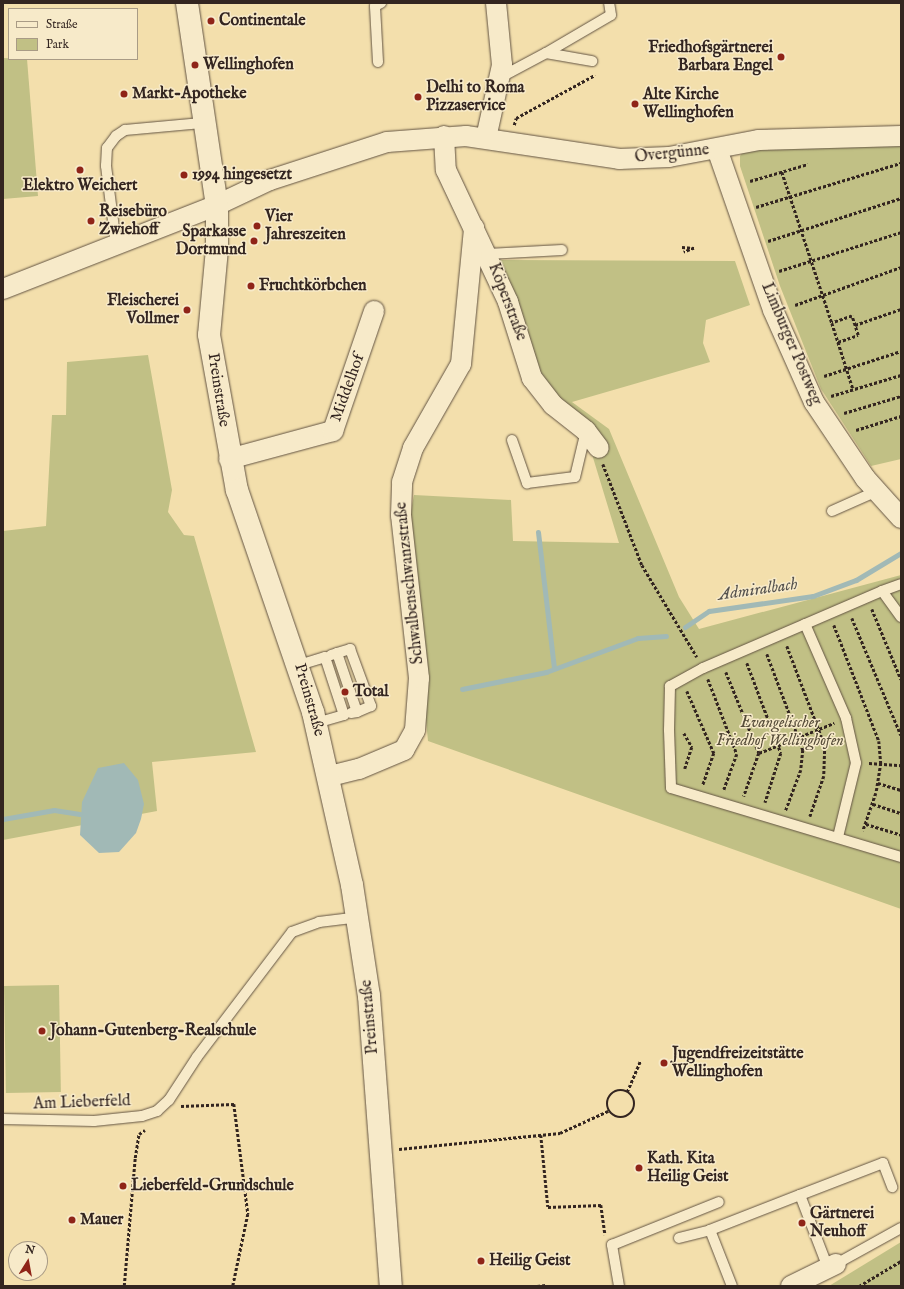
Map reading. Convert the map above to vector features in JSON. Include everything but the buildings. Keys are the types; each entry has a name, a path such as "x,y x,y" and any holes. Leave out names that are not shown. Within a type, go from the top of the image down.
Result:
{"street":[{"name":"Preinstraße","path":"187,3 202,123 217,205 209,334 229,459 242,505 299,664 316,722 330,776 358,918 369,996 391,1286"},
{"path":"486,138 501,76 496,3"},
{"name":"Overgünne","path":"3,288 217,205 270,180 364,147 444,136 486,138 561,153 618,159 669,157 759,140 900,140"},
{"name":"Köperstraße","path":"444,136 446,170 488,254 522,336 532,378 553,405 586,431 599,448"},
{"name":"Limburger Postweg","path":"717,149 741,211 773,310 814,402 835,437 877,491 901,518"},
{"name":"Schwalbenschwanzstraße","path":"330,776 359,769 404,750 415,730 419,678 401,515 402,482 413,448 461,364 474,228"},
{"name":"Middelhof","path":"229,459 333,431 374,311"},
{"path":"792,1286 832,1266"}],"lane":[{"path":"378,62 374,6 381,3"},
{"path":"501,76 546,54 611,15 609,3"},
{"path":"546,54 592,62"},
{"path":"116,244 106,166 107,148 116,136 125,130 202,123"},
{"path":"488,254 562,250"},
{"path":"512,440 527,483 575,477 586,431"},
{"path":"832,511 877,491"},
{"path":"901,584 703,668 670,686 671,788 901,857"},
{"path":"882,591 901,617"},
{"path":"805,624 846,718 856,763 838,837"},
{"path":"299,664 350,649 371,706 357,712 316,722"},
{"path":"337,653 357,712"},
{"path":"325,657 344,715"},
{"name":"Am Lieberfeld","path":"3,1119 94,1121 142,1116 157,1111 169,1100 233,1007 292,932 319,922 358,918"},
{"path":"679,1238 710,1230 883,1163 892,1187"},
{"path":"800,1195 832,1266 901,1228"},
{"path":"619,1286 611,1253 612,1245 719,1202"},
{"path":"710,1230 732,1286"}],"path":[{"path":"518,130 514,127 516,118 599,73 592,62"},
{"path":"741,211 901,163"},
{"path":"750,181 808,164"},
{"path":"782,172 832,323 852,389"},
{"path":"768,241 901,198"},
{"path":"779,271 901,232"},
{"path":"682,247 694,248 684,252"},
{"path":"795,305 901,267"},
{"path":"855,325 901,309"},
{"path":"832,323 852,316 855,325 858,335 838,342"},
{"path":"824,376 901,351"},
{"path":"828,397 901,375"},
{"path":"840,415 901,396"},
{"path":"851,431 901,416"},
{"path":"599,448 608,485 642,565 703,668 738,754 719,803"},
{"path":"867,598 901,679"},
{"path":"848,606 901,735"},
{"path":"782,634 820,729 826,760 806,828"},
{"path":"763,643 799,737 803,761 782,821"},
{"path":"742,651 779,745 781,760 761,815"},
{"path":"721,661 759,753 739,809"},
{"path":"682,680 714,753 698,796"},
{"path":"759,753 846,718"},
{"path":"856,763 901,765"},
{"path":"878,783 901,790"},
{"path":"873,804 901,813"},
{"path":"866,824 901,835"},
{"path":"627,1092 640,1061"},
{"path":"608,1111 611,1094 627,1092"},
{"path":"608,1111 620,1118 632,1112 633,1098 627,1092"},
{"path":"169,1100 165,1107 234,1104 248,1214 233,1286"},
{"path":"381,1151 560,1133 608,1111"},
{"path":"124,1286 135,1158 139,1134 148,1127"},
{"path":"541,1135 548,1207 601,1205 606,1245 611,1253"},
{"path":"859,1286 901,1261"},
{"path":"537,1286 546,1285"}],"green space":[{"path":"3,58 8,58 8,60 27,60 38,196 3,199"},
{"path":"901,143 901,459 871,466 821,389 780,286 740,166 740,156 745,149"},
{"name":"Evangelischer Friedhof Wellinghofen","path":"491,260 735,261 750,305 706,320 703,343 710,362 572,402 609,429 679,597 699,629 901,575 901,909 428,741 407,531 414,495 511,500 513,541 619,543 584,428 535,377"},
{"path":"148,355 172,490 168,512 184,535 194,536 256,752 152,762 157,811 3,840 3,531 46,526 52,415 66,415 67,362"},
{"path":"59,985 61,1092 6,1093 4,986"},
{"path":"901,1242 901,1286 829,1286"}],"water":[{"path":"124,763 138,780 144,804 141,819 136,833 119,852 99,853 80,835 82,802 98,768"}],"waterway":[{"path":"538,532 554,668"},
{"name":"Admiralbach","path":"685,627 709,611 813,596 856,580 901,553"},
{"name":"Admiralbach","path":"462,689 546,672 638,638 666,636"},
{"path":"3,819 54,810 80,814"}],"place":[{"name":"Continentale","path":"211,21"},
{"name":"Friedhofsgärtnerei Barbara Engel","path":"781,57"},
{"name":"Wellinghofen","path":"195,65"},
{"name":"Markt-Apotheke","path":"124,94"},
{"name":"Delhi to Roma Pizzaservice","path":"418,97"},
{"name":"Alte Kirche Wellinghofen","path":"635,104"},
{"name":"Elektro Weichert","path":"80,170"},
{"name":"1994 hingesetzt","path":"184,175"},
{"name":"Reisebüro Zwiehoff","path":"91,221"},
{"name":"Vier Jahreszeiten","path":"257,226"},
{"name":"Sparkasse Dortmund","path":"254,241"},
{"name":"Fruchtkörbchen","path":"251,286"},
{"name":"Fleischerei Vollmer","path":"187,310"},
{"name":"Total","path":"345,692"},
{"name":"Johann-Gutenberg-Realschule","path":"42,1031"},
{"name":"Jugendfreizeitstätte Wellinghofen","path":"664,1063"},
{"name":"Kath. Kita Heilig Geist","path":"639,1168"},
{"name":"Lieberfeld-Grundschule","path":"123,1186"},
{"name":"Mauer","path":"72,1220"},
{"name":"Gärtnerei Neuhoff","path":"802,1223"},
{"name":"Heilig Geist","path":"481,1261"}]}
